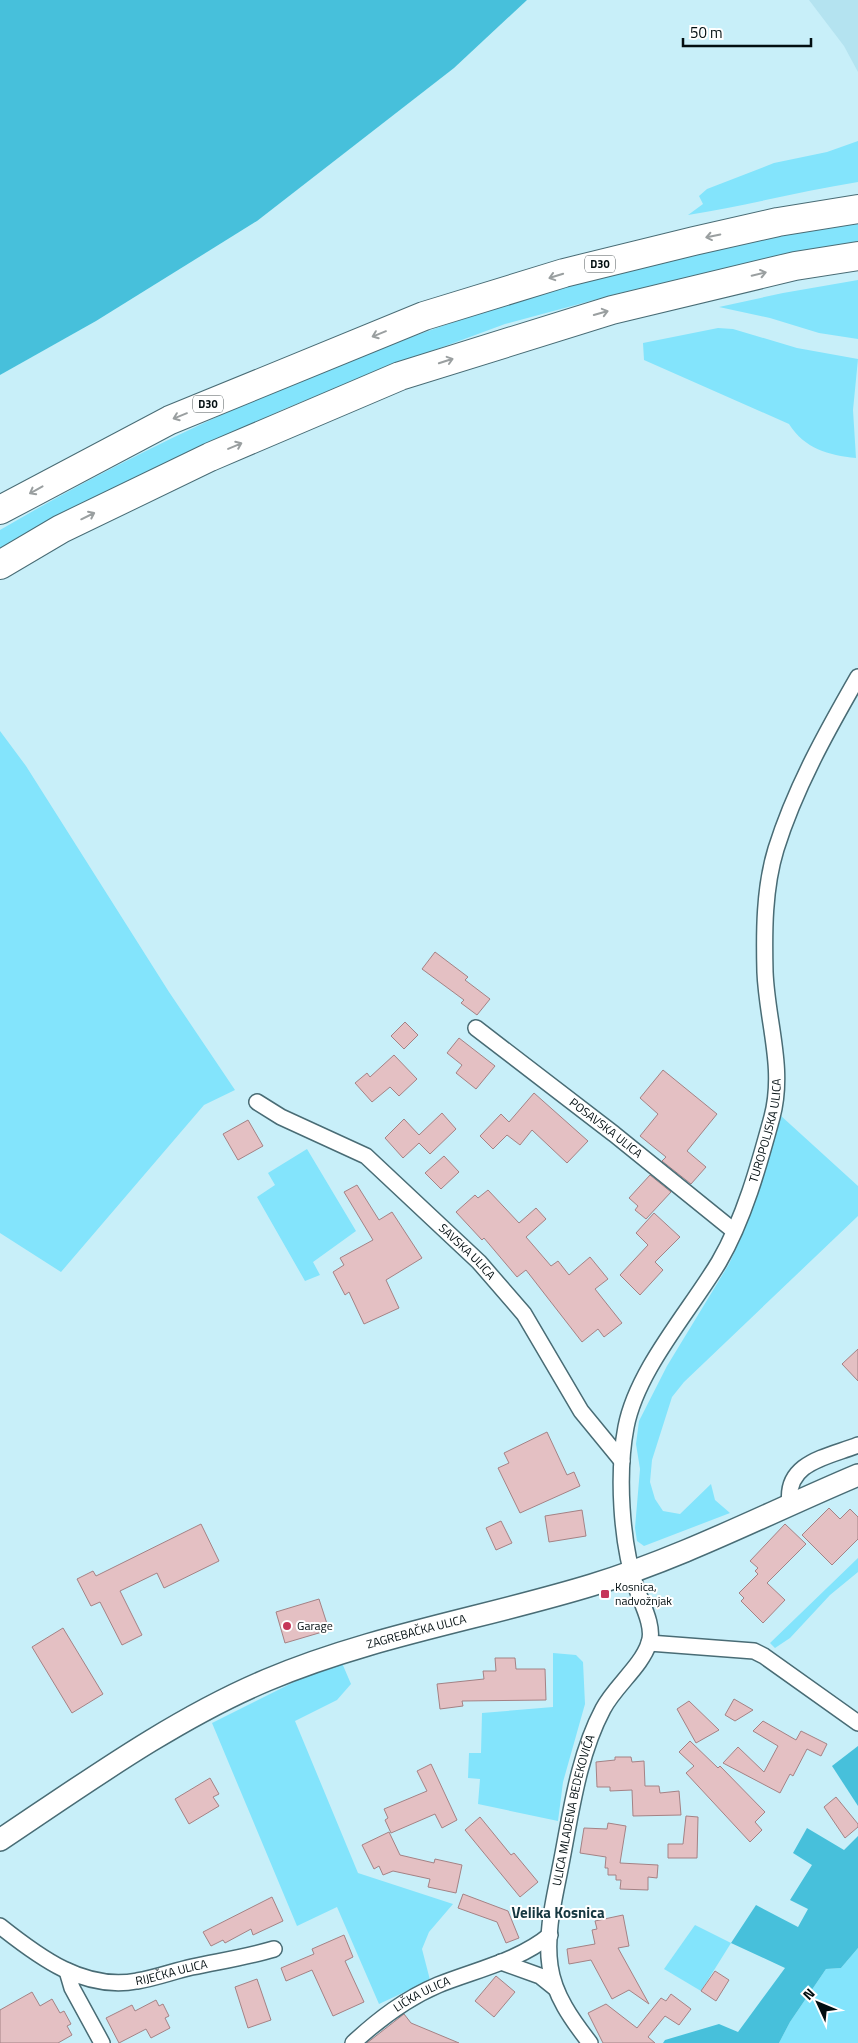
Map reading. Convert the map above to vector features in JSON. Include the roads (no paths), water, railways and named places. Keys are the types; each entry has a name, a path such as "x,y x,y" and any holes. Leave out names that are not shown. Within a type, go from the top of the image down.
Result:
{"highway":[{"path":"778,222 808,204 858,195"},
{"name":"D30","path":"0,510 170,420 424,316 564,273 778,222 858,209"},
{"path":"0,565 61,529 210,457 400,376 612,310 795,266 858,256"},
{"path":"795,266 824,277 858,271"}],"street":[{"name":"TUROPOLJSKA ULICA","path":"631,1572 622,1513 622,1461 625,1432 637,1392 720,1260 734,1231 757,1165 778,1091 778,1062 766,994 764,930 775,851 806,774 858,677"},
{"name":"POSAVSKA ULICA","path":"476,1028 614,1134 734,1231"},
{"name":"SAVSKA ULICA","path":"257,1102 281,1117 366,1156 479,1262 524,1314 581,1411 622,1461"},
{"path":"790,1504 788,1492 791,1481 803,1467 858,1445"},
{"name":"ZAGREBAČKA ULICA","path":"0,1840 167,1732 224,1700 266,1680 370,1644 591,1585 631,1572 858,1475"},
{"path":"631,1572 651,1634 649,1643 754,1652 764,1656 858,1724"},
{"name":"ULICA MLADENA BEDEKOVIĆA","path":"590,2043 564,2006 555,1988 550,1965 550,1935 553,1908 574,1797 586,1752 604,1706 649,1643"},
{"name":"RIJEČKA ULICA","path":"0,1926 24,1946 67,1971 87,1978 114,1982 136,1982 220,1960 248,1957 274,1948"},
{"name":"LIČKA ULICA","path":"353,2043 370,2026 410,1998 501,1962 534,1946 550,1935"},
{"path":"501,1962 540,1976 555,1988"},
{"path":"67,1971 72,1988 102,2043"}],"place":[{"name":"Kosnica, nadvožnjak","path":"605,1594"},
{"name":"Garage","path":"287,1626"}],"district":[{"name":"Velika Kosnica","path":"558,1913"}]}
